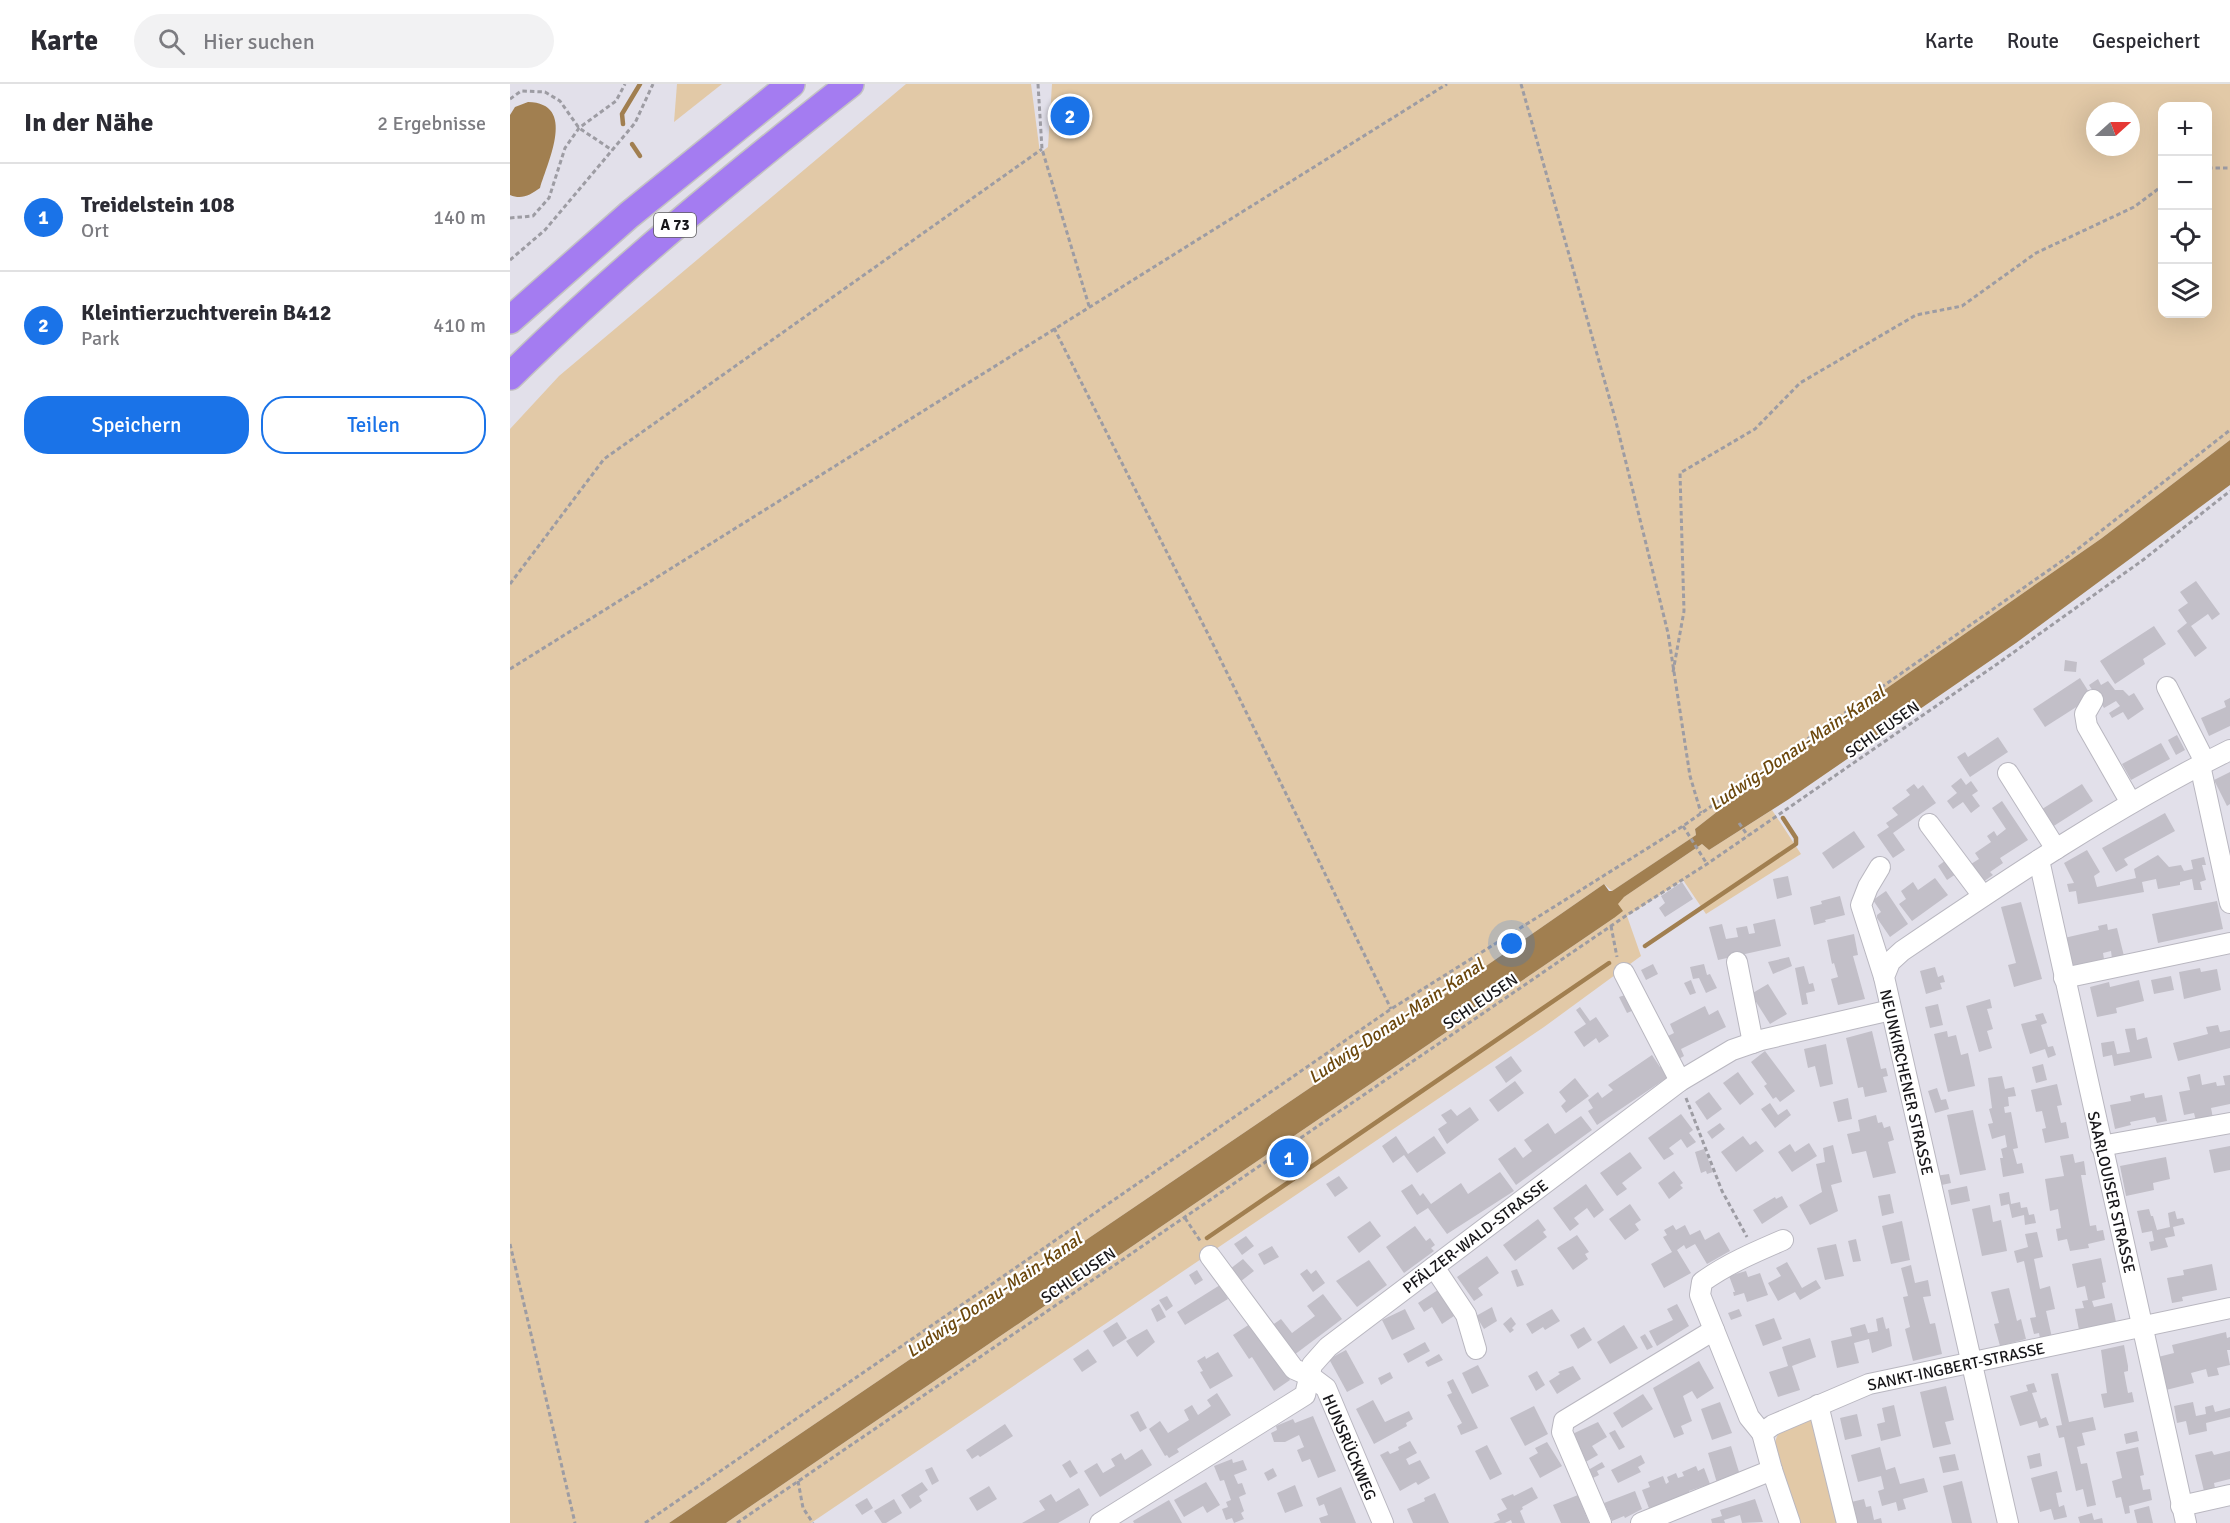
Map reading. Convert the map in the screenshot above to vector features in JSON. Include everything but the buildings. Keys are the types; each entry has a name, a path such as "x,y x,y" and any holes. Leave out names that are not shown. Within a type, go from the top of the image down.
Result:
{"highway":[{"name":"A 73","path":"510,320 629,215 791,84"},
{"name":"A 73","path":"510,376 654,243 850,84"}],"street":[{"path":"2167,687 2203,763 2230,903"},
{"path":"2092,700 2085,714 2087,726 2131,803"},
{"name":"NEUNKIRCHENER STRASSE","path":"2008,1523 1884,977 1890,962 1902,951 1983,896 2131,803 2230,750"},
{"path":"2008,773 2056,849"},
{"path":"1929,824 1983,896"},
{"name":"SAARLOUISER STRASSE","path":"2039,860 2184,1515"},
{"path":"1880,867 1861,904 1884,977"},
{"path":"2064,978 2230,943"},
{"path":"1737,962 1754,1043"},
{"path":"1624,973 1680,1081"},
{"name":"PFÄLZER-WALD-STRASSE","path":"1111,1520 1305,1395 1312,1365 1328,1347 1680,1081 1732,1050 1891,1010"},
{"path":"2101,1146 2230,1122"},
{"path":"1783,1240 1755,1252 1702,1282 1700,1295 1749,1417 1762,1433 1790,1523"},
{"name":"HUNSRÜCKWEG","path":"1210,1256 1294,1370 1310,1376 1326,1388 1383,1523"},
{"path":"1434,1267 1466,1315 1476,1349"},
{"name":"SANKT-INGBERT-STRASSE","path":"1762,1433 1773,1425 1869,1384 2230,1308"},
{"path":"1601,1523 1562,1432 1564,1421 1714,1330"},
{"path":"1818,1405 1848,1523"},
{"path":"1641,1523 1772,1470"},
{"path":"2184,1515 2230,1496"}],"path":[{"path":"510,218 533,216 549,198 565,148 579,128 616,101 625,84"},
{"path":"510,260 545,230 635,123 653,84"},
{"path":"1038,84 1042,148 1089,306"},
{"path":"510,669 1447,84"},
{"path":"1521,84 1615,418 1668,633 1690,776 1701,813"},
{"path":"510,99 521,91 545,92 560,102 579,128 612,150"},
{"path":"510,584 604,459 1042,148"},
{"path":"2212,168 2230,168"},
{"path":"1673,672 1684,611 1680,473 1755,429 1800,383 1916,315 1962,306 2036,253 2134,207 2158,190"},
{"path":"1054,328 1210,638 1391,1009"},
{"path":"645,1523 1391,1009 1683,826 2069,556 2230,430"},
{"name":"SCHLEUSEN","path":"737,1523 1611,926 1748,836 2124,574 2230,491"},
{"path":"1739,824 1748,836"},
{"path":"1683,826 1707,864"},
{"path":"1611,926 1615,952 1624,973"},
{"path":"1680,1081 1722,1191 1755,1252"},
{"path":"1185,1218 1210,1256"},
{"path":"510,1244 575,1523"},
{"path":"798,1481 802,1508 813,1523"}],"shaded area":[{"path":"677,84 722,84 674,122"},
{"path":"906,84 1031,84 1040,153 1048,147 1052,84 2230,84 2230,440 2102,538 1778,764 1695,829 1696,835 1612,891 1604,884 1329,1075 669,1523 510,1523 510,429 559,376"},
{"path":"528,102 543,105 552,112 555,135 553,149 540,188 529,195 518,197 510,195 510,115 515,107"},
{"path":"2230,440 2230,485 2016,643 1789,799 1709,850 1702,844 1624,897 1618,904 1623,911 1614,918 726,1523 669,1523 1329,1075 1604,884 1609,891 1612,891 1696,835 1695,829 1778,764 2102,538"},
{"path":"1772,810 1801,854 1706,914 1683,880 1627,916 1641,956 1544,1027 811,1523 726,1523 1614,918 1618,901 1702,844 1709,850"},
{"path":"1813,1418 1842,1523 1799,1523 1775,1445 1776,1438 1783,1429"}],"waterway":[{"path":"623,124 622,114 640,84"},
{"path":"632,144 640,156"},
{"path":"1645,946 1796,844 1796,838 1783,818"},
{"path":"1207,1238 1609,963"}],"place":[{"name":"Kleintierzuchtverein B412","path":"1070,116"},
{"name":"Treidelstein 108","path":"1289,1158"}],"water label":[{"name":"Ludwig-Donau-Main-Kanal","path":"1797,748"},
{"name":"Ludwig-Donau-Main-Kanal","path":"1396,1021"},
{"name":"Ludwig-Donau-Main-Kanal","path":"994,1295"}]}
